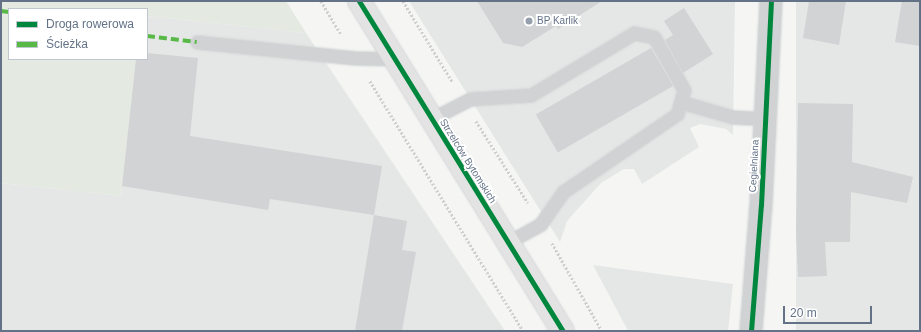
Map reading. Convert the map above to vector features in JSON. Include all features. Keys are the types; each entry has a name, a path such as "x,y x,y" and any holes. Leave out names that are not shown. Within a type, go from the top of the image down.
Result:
{"main road":[{"name":"Strzelców Bytomskich","path":"359,1 563,331"}],"street":[{"name":"Cegielniana","path":"751,331 762,205 771,1"}],"lane":[{"path":"431,119 470,99 532,95 634,33 654,37 684,90 677,114 564,192 541,224 508,242"},
{"path":"197,42 355,58 394,59"},
{"path":"681,102 733,117 766,119"}],"path":[{"path":"321,1 523,331"},
{"path":"403,1 464,102 541,224 602,331"}],"shaded area":[{"path":"1,1 286,1 306,33 148,16 148,8 8,8 8,60 136,60 121,196 1,183"},
{"path":"409,1 735,1 733,135 726,129 700,124 690,128 699,147 642,184 634,169 624,169 601,183 567,221 560,242"},
{"path":"796,1 920,1 920,331 796,331"},
{"path":"148,16 306,33 505,331 1,331 1,183 121,196 136,60 148,60"},
{"path":"593,265 733,284 728,331 628,331"}],"building":[{"name":"BP Karlik","path":"477,1 602,1 558,29 556,26 522,47 503,43"},
{"path":"809,1 846,1 839,45 803,38"},
{"path":"902,1 920,1 920,46 895,42"},
{"path":"684,8 713,54 683,73 665,40 673,35 664,21"},
{"path":"651,48 673,86 558,153 536,114"},
{"path":"148,53 198,58 190,136 382,166 374,215 270,199 268,210 122,186 136,60 148,60"},
{"path":"798,103 853,104 852,162 913,177 907,203 851,192 850,242 825,242 827,276 798,277 796,232"},
{"path":"374,215 407,221 402,250 416,252 402,331 355,331"}],"marked path":[{"path":"1,11 8,12"},
{"path":"148,36 197,42"}],"cycle path":[{"path":"359,1 563,331"},
{"path":"751,331 761,205 771,1"}],"place":[{"name":"BP Karlik","path":"529,21"}]}
